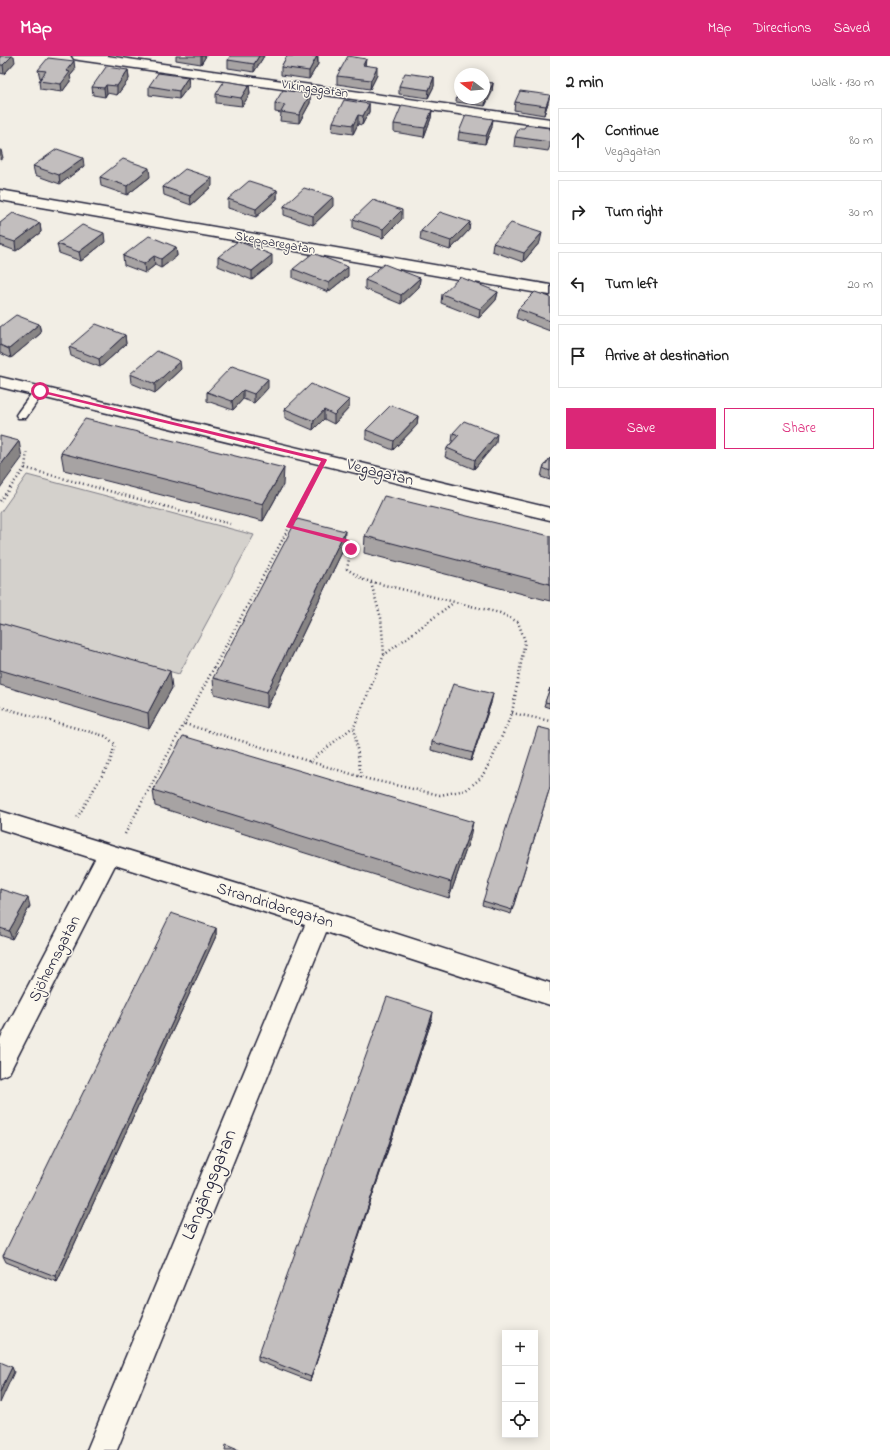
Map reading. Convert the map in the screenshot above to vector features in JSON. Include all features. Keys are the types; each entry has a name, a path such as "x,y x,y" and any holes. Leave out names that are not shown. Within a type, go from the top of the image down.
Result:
{"street":[{"name":"Vikingagatan","path":"79,56 147,61 550,122"},
{"name":"Skepparegatan","path":"0,195 550,290"},
{"name":"Vegagatan","path":"0,382 550,514"},
{"name":"Strandridaregatan","path":"0,820 116,846 319,919 550,994"},
{"name":"Sjöhemsgatan","path":"0,1065 116,846"},
{"name":"Långängsgatan","path":"102,1450 319,919"}],"lane":[{"path":"22,416 40,391"}],"path":[{"path":"0,501 25,468 27,451"},
{"path":"116,846 185,724 324,460"},
{"path":"25,468 230,524"},
{"path":"289,527 296,529"},
{"path":"185,724 361,778 440,795 466,790 481,778 492,760 512,713 524,641 518,622 500,613 364,580 347,569 351,549 348,542 340,540"},
{"path":"309,762 354,727 384,655 384,636 381,614 371,582"},
{"path":"384,655 454,603"},
{"path":"0,707 105,736 115,744 110,762 73,824"},
{"path":"512,713 550,721"},
{"path":"354,727 361,778"}],"shaded area":[{"path":"27,475 254,535 179,674 0,624 0,513"}],"building":[{"path":"0,56 12,56 3,65 0,65"},
{"path":"230,56 259,56 254,64 228,60"},
{"path":"287,56 317,56 309,71 281,67"},
{"path":"348,56 366,59 363,65 377,67 371,80 337,76"},
{"path":"48,58 74,61 66,71 70,72 61,84 39,81 46,71 38,70"},
{"path":"106,67 128,70 117,86 106,85 104,88 92,87"},
{"path":"158,73 188,77 179,91 149,86"},
{"path":"405,73 434,77 429,90 399,86"},
{"path":"224,81 249,85 241,98 216,94"},
{"path":"490,83 493,83 490,89"},
{"path":"283,90 310,94 299,115 281,112 285,105 275,103"},
{"path":"520,91 550,95 546,106 515,102"},
{"path":"344,100 369,104 363,116 358,115 353,125 333,122"},
{"path":"402,105 432,110 425,128 394,124"},
{"path":"466,115 493,119 486,136 459,132"},
{"path":"526,125 550,128 550,142 515,137 519,128 524,128"},
{"path":"57,149 83,158 59,175 33,166"},
{"path":"123,159 149,168 127,186 100,177"},
{"path":"185,169 212,178 190,196 163,187"},
{"path":"249,181 277,190 256,209 228,199"},
{"path":"304,188 333,197 313,216 284,206"},
{"path":"373,200 402,210 383,229 353,219"},
{"path":"440,212 470,222 451,241 421,231"},
{"path":"13,213 40,223 15,242 0,237 0,223"},
{"path":"511,223 542,233 524,253 493,243"},
{"path":"82,225 104,233 79,252 57,244"},
{"path":"149,236 176,247 161,259 154,256 144,264 123,256"},
{"path":"238,241 272,255 252,271 218,257"},
{"path":"313,253 348,267 329,283 293,269"},
{"path":"384,264 420,278 401,295 365,280"},
{"path":"460,277 498,292 480,309 442,294"},
{"path":"535,292 550,297 550,321 518,309"},
{"path":"16,315 39,324 9,349 0,345 0,327"},
{"path":"96,324 125,335 99,359 69,347"},
{"path":"157,351 180,361 155,384 130,374"},
{"path":"232,366 268,379 254,394 243,390 232,401 207,392"},
{"path":"311,384 349,400 334,415 324,410 314,421 285,409"},
{"path":"391,405 418,416 394,441 366,430"},
{"path":"85,419 284,468 263,504 61,453"},
{"path":"464,421 497,434 475,460 447,448 459,435 453,433"},
{"path":"0,436 19,441 0,466"},
{"path":"550,458 550,471 543,468"},
{"path":"384,496 550,536 550,584 365,536"},
{"path":"297,519 345,531 267,692 213,678"},
{"path":"0,623 170,671 148,713 0,670"},
{"path":"453,684 493,694 473,753 432,742"},
{"path":"550,688 550,703 545,702"},
{"path":"538,727 550,730 550,787 512,910 483,901"},
{"path":"183,736 473,822 451,882 153,790"},
{"path":"0,889 28,898 9,931 0,928"},
{"path":"171,913 216,928 55,1276 3,1256"},
{"path":"387,997 433,1012 311,1377 258,1356"},
{"path":"0,1362 12,1367 0,1392"},
{"path":"226,1445 238,1450 225,1450"}],"route":[{"path":"40,391 324,460 289,527 348,542 351,549"}]}
